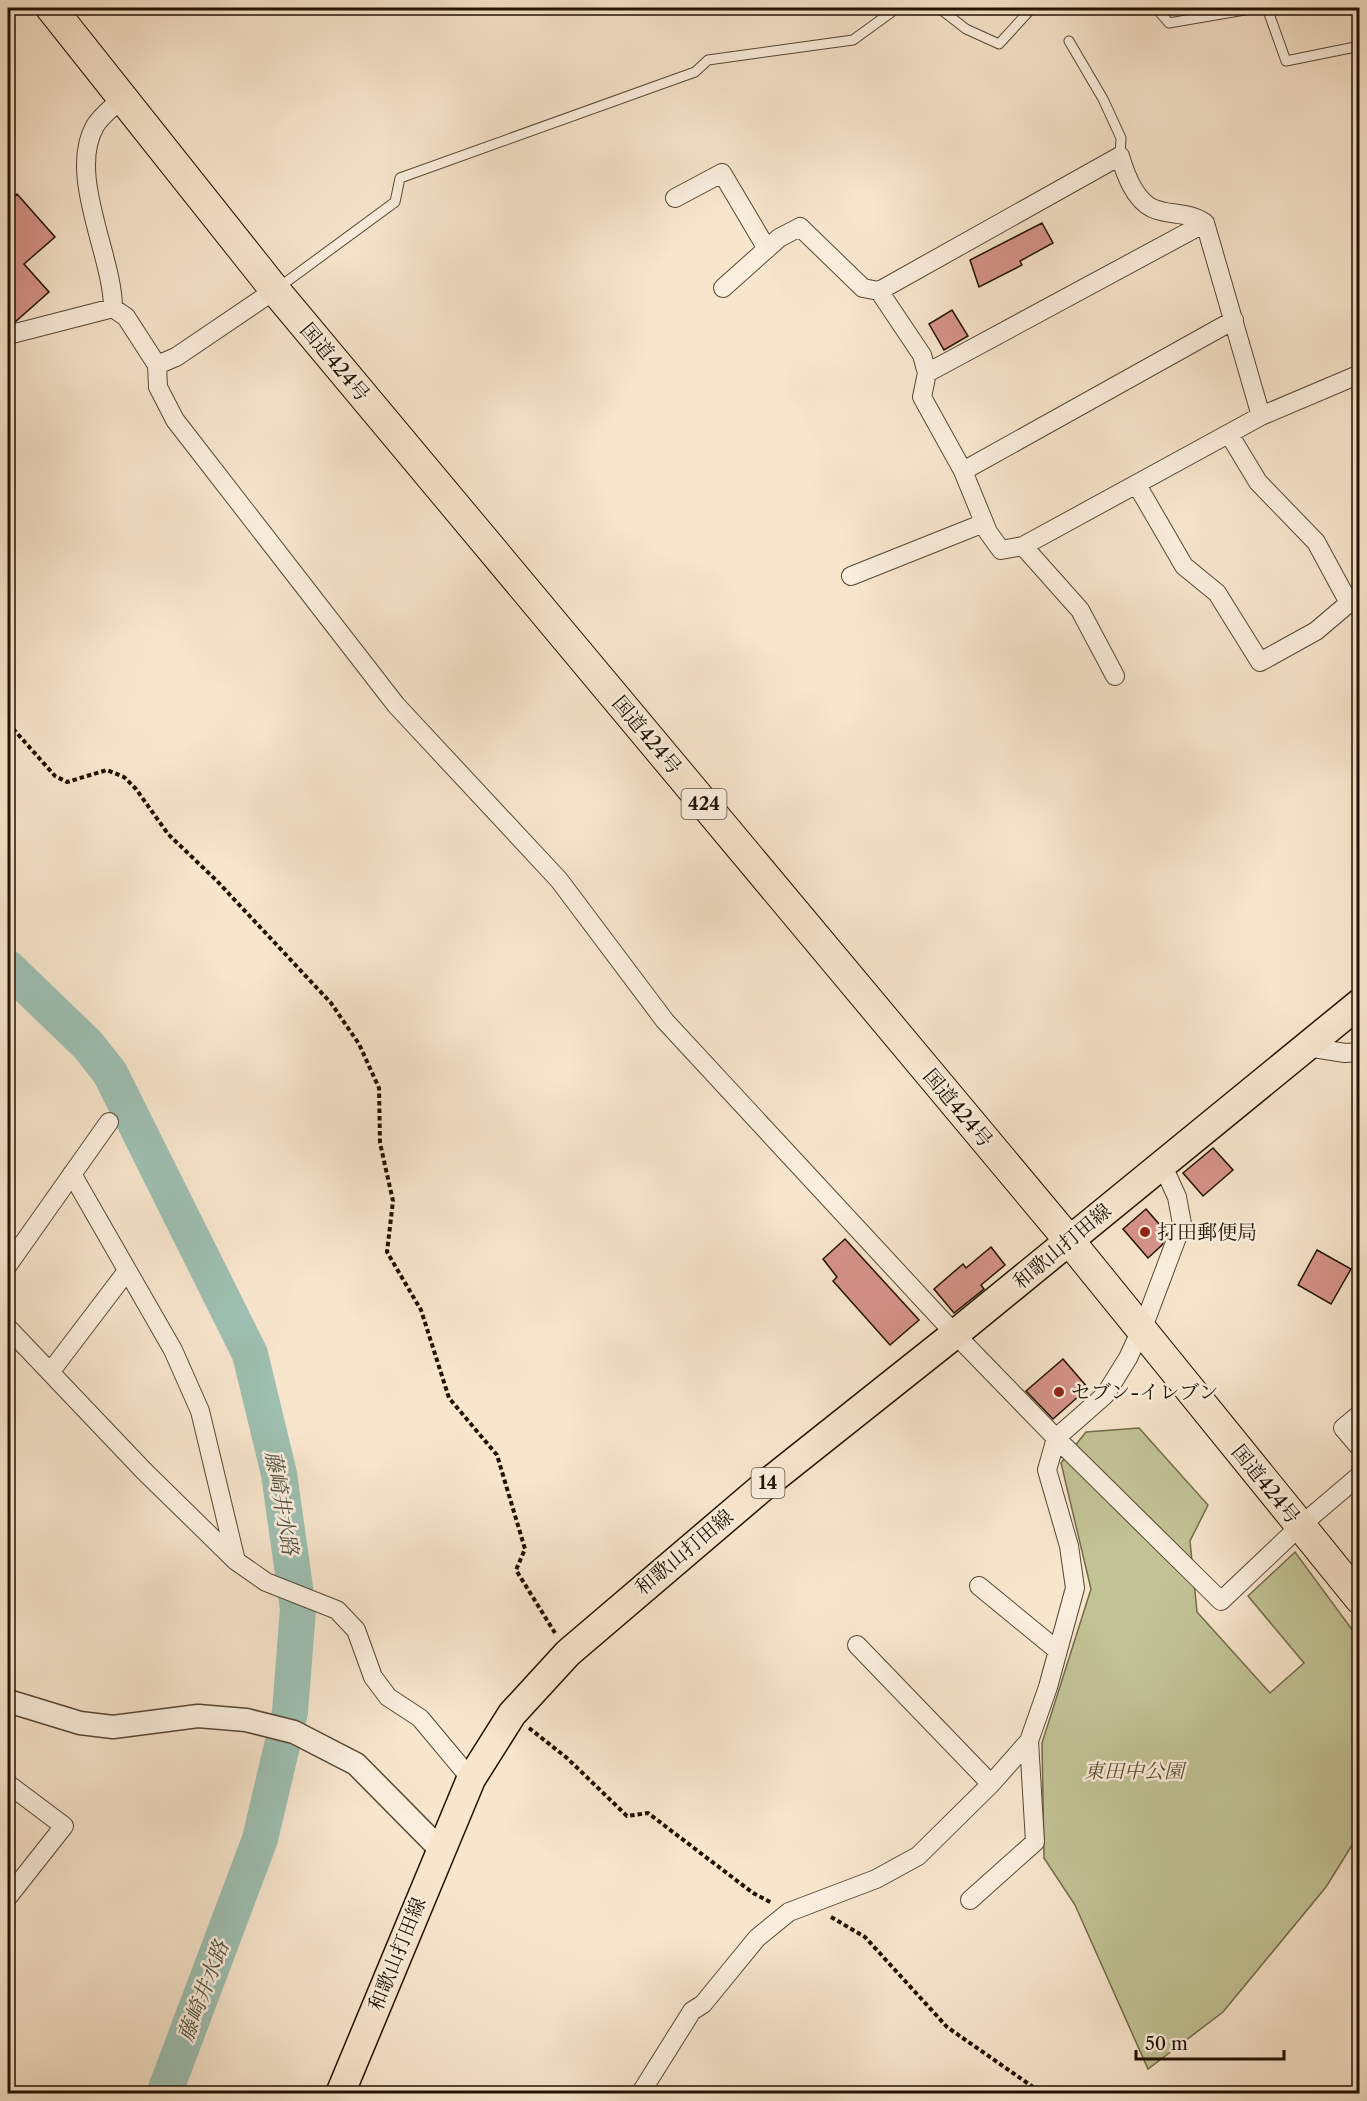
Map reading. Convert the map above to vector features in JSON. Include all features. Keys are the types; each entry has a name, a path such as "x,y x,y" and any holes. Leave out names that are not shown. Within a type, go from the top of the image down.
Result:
{"highway":[{"name":"国道424号","path":"51,8 275,290 1068,1239 1359,1599"}],"main road":[{"name":"和歌山打田線","path":"340,2094 471,1779 512,1714 567,1653 765,1485 955,1334 1068,1239 1359,1003"}],"street":[{"path":"113,308 113,289 86,181 88,151 95,126 121,99"},
{"path":"723,288 767,249 800,227 863,288 879,291 1120,156 1135,190 1152,208 1194,216 1205,223 1261,416"},
{"path":"675,198 722,174 767,249"},
{"path":"927,373 1205,223"},
{"path":"157,365 176,357 275,290"},
{"path":"879,291 922,355 927,373 922,397 963,471 984,523 1001,550 1023,546 1261,416 1359,374"},
{"path":"8,335 113,308 126,316 157,365 158,387 175,420 396,705 559,880 665,1021 955,1334 1056,1438 1221,1601 1300,1526 1359,1475"},
{"path":"963,471 1234,320"},
{"path":"1137,485 1185,566 1217,593 1260,662 1279,652 1316,631 1349,603 1316,542 1258,482 1229,434"},
{"path":"851,576 984,523"},
{"path":"1023,546 1080,610 1115,676"},
{"path":"1307,1047 1345,1053 1359,1052"},
{"path":"8,1265 109,1122"},
{"path":"640,2094 692,2011 703,2004 757,1938 789,1912 876,1879 918,1856 991,1784 1029,1741 1048,1687 1075,1588 1069,1546 1047,1470 1056,1438 1105,1395 1128,1358 1142,1330 1182,1224 1177,1197 1162,1164"},
{"path":"72,1174 173,1350 200,1411 236,1561"},
{"path":"51,1371 127,1271"},
{"path":"8,1328 144,1471 236,1561 266,1582 337,1610 356,1630 373,1677 383,1691 388,1697 420,1718 471,1779"},
{"path":"1359,1414 1343,1428 1359,1448"},
{"path":"979,1586 1057,1650"},
{"path":"857,1645 991,1784"},
{"path":"8,1701 80,1723 113,1727 198,1716 246,1720 294,1732 356,1764 440,1849"},
{"path":"970,1900 1035,1842 1029,1741"},
{"path":"8,1784 64,1826 8,1897"}],"lane":[{"path":"275,290 395,202 400,178 695,72 708,60 853,40 897,8"},
{"path":"939,8 966,29 999,44 1032,8"},
{"path":"1156,8 1169,23 1256,8"},
{"path":"1266,8 1286,60 1359,46"},
{"path":"1069,41 1103,99 1121,138 1120,156"}],"path":[{"path":"8,723 55,776 67,782 107,770 124,777 136,789 168,834 217,881 331,1003 360,1044 380,1088 380,1143 393,1201 387,1252 421,1310 449,1398 497,1455 525,1549 516,1570 567,1653"},
{"path":"512,1714 567,1758 627,1816 648,1813 753,1893 789,1912 836,1917 865,1937 946,2027 1043,2094"}],"green space":[{"name":"東田中公園","path":"1139,1428 1208,1505 1190,1541 1197,1612 1270,1693 1304,1663 1248,1596 1295,1552 1359,1639 1359,1834 1326,1887 1223,2012 1148,2069 1075,1905 1044,1858 1042,1743 1091,1589 1061,1463 1086,1432"}],"building":[{"path":"17,194 55,237 24,264 49,292 15,322 8,324 8,202"},
{"path":"1042,223 1053,243 1020,261 1022,265 979,287 970,260"},
{"path":"952,310 968,336 944,350 929,324"},
{"path":"1213,1148 1233,1170 1203,1196 1183,1173"},
{"name":"打田郵便局","path":"1146,1209 1167,1233 1162,1245 1148,1258 1123,1229"},
{"path":"845,1239 919,1320 890,1345 833,1281 837,1277 823,1259"},
{"path":"991,1247 1005,1265 981,1285 984,1289 954,1313 934,1289 963,1264 966,1268"},
{"path":"1317,1250 1351,1269 1331,1304 1298,1285"},
{"path":"1063,1359 1088,1388 1053,1419 1026,1391"}],"waterway":[{"name":"藤崎井水路","path":"8,968 88,1045 110,1073 250,1354 279,1474 298,1609 290,1712 260,1839 164,2094"}],"place":[{"name":"打田郵便局","path":"1145,1232"},
{"name":"セブン-イレブン","path":"1059,1392"}]}
